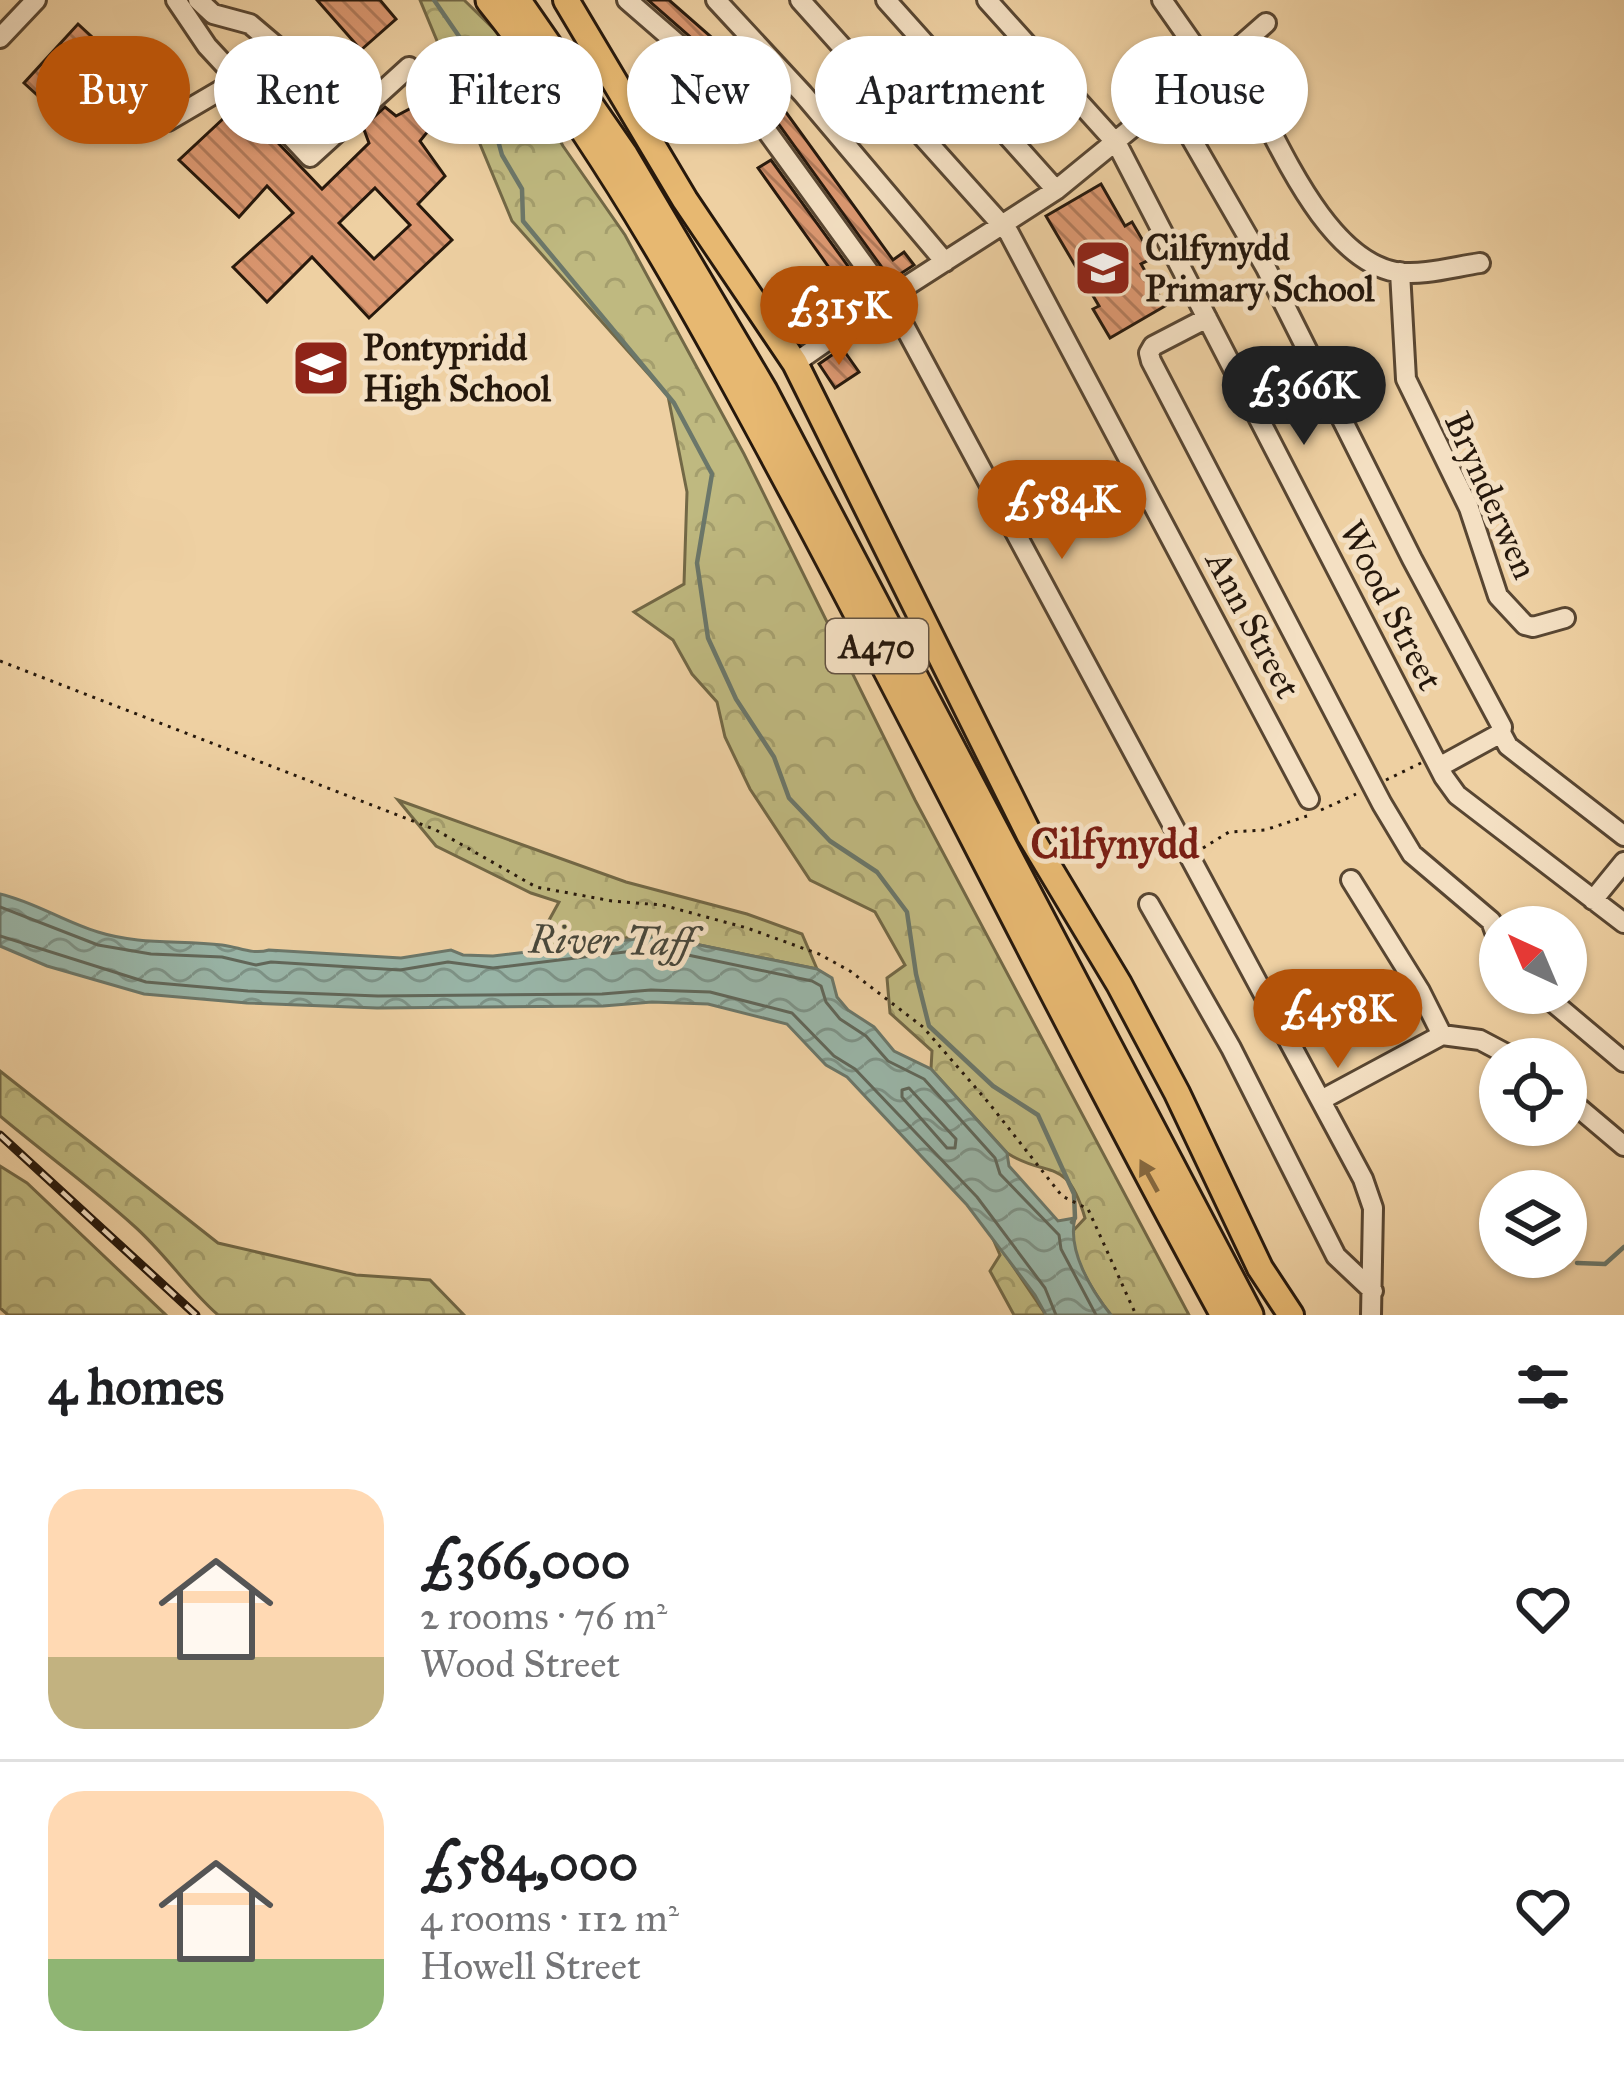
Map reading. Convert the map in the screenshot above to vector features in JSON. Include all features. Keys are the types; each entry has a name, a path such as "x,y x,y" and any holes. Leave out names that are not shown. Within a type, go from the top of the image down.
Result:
{"highway":[{"name":"A470","path":"490,0 612,174 747,404 1130,1141 1226,1315"},
{"name":"A470","path":"516,0 625,156 763,391 1249,1315"}],"main road":[{"path":"566,0 685,200 795,363 1029,834 1119,984 1260,1268 1291,1315"}],"street":[{"path":"0,38 36,0"},
{"path":"176,0 214,54"},
{"path":"198,0 213,14 250,24 264,36"},
{"path":"627,0 748,105 888,298 1364,1179 1373,1208 1371,1315"},
{"path":"716,0 946,262"},
{"name":"Ann Street","path":"800,0 1003,226 1309,799"},
{"path":"886,0 1056,190"},
{"name":"Wood Street","path":"987,0 1111,137"},
{"path":"1162,0 1187,36"},
{"path":"1251,36 1266,23"},
{"path":"382,90 406,70"},
{"path":"298,144 310,157 323,144"},
{"path":"795,363 1056,190 1117,144"},
{"name":"Wood Street","path":"1117,144 1441,772 1457,795 1624,923"},
{"path":"1194,144 1294,322 1508,746 1624,836"},
{"path":"1280,144 1325,224 1358,258 1400,272 1480,263"},
{"name":"Brynderwen","path":"1400,272 1406,379 1468,508 1498,596 1525,625 1565,618"},
{"path":"1207,318 1153,346 1151,361 1382,804 1412,854 1479,910"},
{"path":"1441,772 1501,733"},
{"path":"1593,900 1624,862"},
{"path":"1351,880 1442,1035"},
{"path":"1150,904 1231,1048 1336,1256 1373,1292"},
{"path":"1568,1014 1624,1062"},
{"path":"1323,1099 1442,1035 1479,1040"},
{"path":"1587,1114 1624,1146"}],"path":[{"path":"0,661 436,830 536,887 612,902 662,905 747,928 819,954 850,971 923,1027 1062,1196 1088,1209 1136,1315"}],"green space":[{"path":"420,0 464,0 501,36 435,36"},
{"path":"480,144 562,144 625,235 744,454 915,800 1189,1315 1111,1315 1075,1253 1072,1232 1085,1218 1071,1185 1055,1172 1007,1153 931,1069 932,1051 890,1013 887,978 905,965 875,912 810,880 750,789 725,737 717,702 692,674 673,640 634,612 684,584 687,492 668,396 512,221"},
{"path":"398,800 626,882 802,934 817,969 656,936 554,949 534,935 559,902 436,846"},
{"path":"0,1071 218,1243 356,1275 430,1280 464,1315 218,1315 133,1225 0,1116"},
{"path":"0,1166 27,1183 166,1315 8,1315 0,1308"},
{"path":"990,1232 1046,1315 1014,1315 990,1271 1000,1255"}],"water":[{"path":"0,894 113,936 251,951 401,958 451,950 493,956 669,935 817,969 832,978 837,997 848,1010 874,1027 894,1051 931,1069 1007,1153 1009,1166 1058,1221 1075,1218 1078,1256 1111,1315 1046,1315 967,1205 847,1077 826,1065 787,1024 708,1004 377,1008 144,994 47,966 0,946"}],"building":[{"path":"317,0 380,0 396,19 377,36 349,36"},
{"path":"648,0 669,0 710,36 689,36"},
{"path":"78,24 91,36 67,36"},
{"path":"36,70 36,94 24,83"},
{"path":"385,107 396,116 406,111 406,144 422,144 445,176 418,204 452,240 369,318 312,257 267,302 233,267 293,213 267,186 239,217 179,160 214,127 214,144 279,144 322,189 368,144 382,144","holes":["375,188 410,225 374,259 339,223"]},
{"path":"791,119 893,260 904,252 914,265 891,280 791,141"},
{"path":"771,160 869,295 855,304 758,168"},
{"path":"1101,184 1125,226 1132,222 1153,258 1141,264 1165,306 1110,338 1093,309 1099,306 1046,216"},
{"path":"842,348 859,372 835,388 819,364"}],"waterway":[{"path":"434,0 476,61 502,155 522,189 523,221 674,403 712,474 697,563 708,638 736,699 774,757 789,798 830,841 877,872 907,912 929,1026 993,1086 1038,1115 1074,1194 1072,1222"},
{"path":"1587,1263 1605,1264 1624,1247"}],"railway":[{"path":"0,1135 196,1315"}],"place":[{"name":"Cilfynydd Primary School","path":"1103,268"},
{"name":"Pontypridd High School","path":"321,368"}],"district":[{"name":"Cilfynydd","path":"1115,843"}],"water label":[{"name":"River Taff","path":"611,940"}]}
